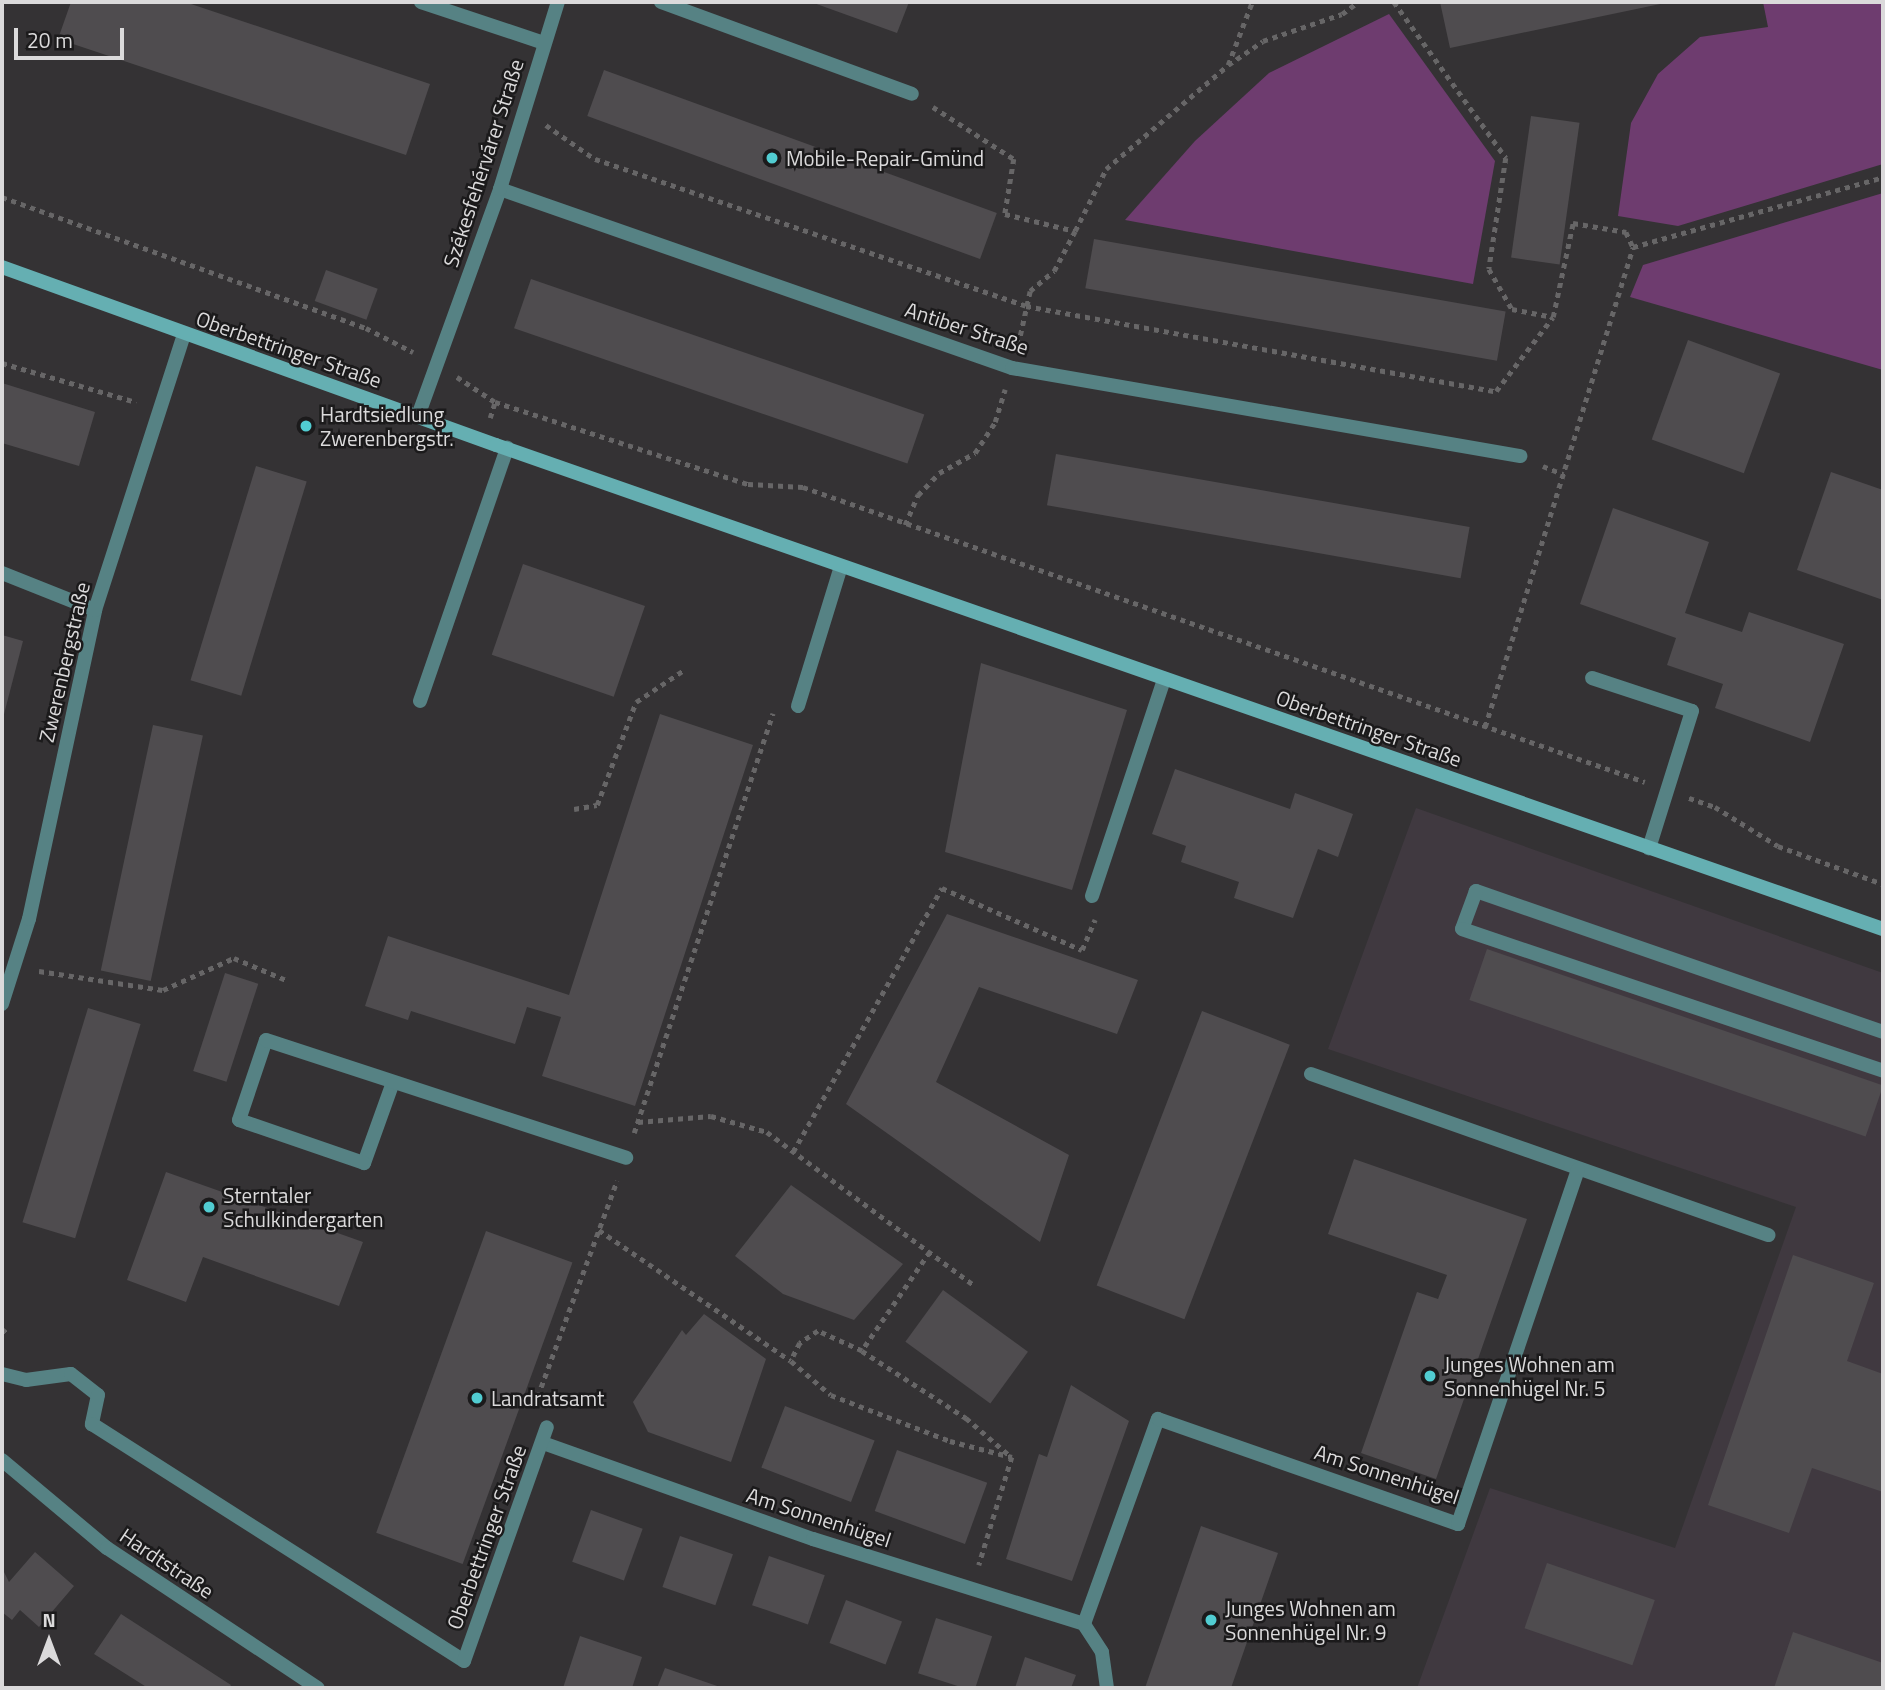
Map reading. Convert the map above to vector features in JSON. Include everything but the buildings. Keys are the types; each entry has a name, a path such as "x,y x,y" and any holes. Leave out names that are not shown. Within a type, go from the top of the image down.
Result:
{"street":[{"path":"421,2 544,43"},
{"name":"Székesfehérvárer Straße","path":"418,416 500,189 522,108 558,2"},
{"path":"661,2 912,94"},
{"name":"Antiber Straße","path":"500,189 1012,368 1520,456"},
{"name":"Oberbettringer Straße","path":"2,267 184,335 1883,929"},
{"name":"Zwerenbergstraße","path":"2,1004 29,919 95,610 157,408 184,335"},
{"path":"420,701 507,448"},
{"path":"798,706 841,566"},
{"path":"2,573 95,610"},
{"path":"1092,896 1164,678"},
{"path":"1592,678 1692,711 1649,848"},
{"path":"1883,1032 1476,891 1462,929 1883,1071"},
{"path":"392,1085 364,1163 239,1119 267,1041 392,1085 626,1158"},
{"path":"1311,1074 1578,1170 1768,1234"},
{"name":"Am Sonnenhügel","path":"543,1443 813,1539 1084,1625 1158,1419 1458,1524 1578,1170"},
{"name":"Oberbettringer Straße","path":"2,1374 26,1380 71,1374 98,1395 92,1424 464,1661 547,1427"},
{"name":"Hardtstraße","path":"2,1460 107,1548 318,1688"},
{"path":"1084,1625 1102,1652 1107,1688"}],"path":[{"path":"1228,65 1252,2"},
{"path":"905,525 918,495 939,473 975,453 995,422 1012,368 1030,291 1054,271 1106,169 1228,65 1263,41 1342,14 1358,2"},
{"path":"1394,2 1506,158 1489,269 1512,309 1553,317"},
{"path":"912,94 1014,159 1005,214 1075,231"},
{"path":"522,108 595,159 1026,306 1496,391 1553,317 1573,223 1626,232 1633,247 1485,727"},
{"path":"1633,247 1883,177"},
{"path":"2,197 366,328 435,363 495,402 748,484 803,487 1715,807 1778,846 1883,884"},
{"path":"2,363 157,408"},
{"path":"574,809 597,805 636,702 684,670"},
{"path":"543,1443 528,1423 626,1158 777,700"},
{"path":"793,1152 942,888 1082,950 1100,910 1092,896"},
{"path":"14,966 163,990 234,958 286,980"},
{"path":"638,1122 711,1116 767,1132 975,1286"},
{"path":"599,1230 791,1361 831,1395 950,1441 1012,1457"},
{"path":"862,1351 930,1252"},
{"path":"2,1329 8,1334"},
{"path":"791,1361 800,1343 818,1331 862,1351 966,1418 1012,1457"},
{"path":"979,1566 1012,1457"}],"shaded area":[{"path":"1763,2 1883,2 1883,164 1678,226 1618,216 1631,123 1658,74 1700,37 1768,27"},
{"path":"1389,14 1495,161 1473,284 1125,220 1195,141 1269,73"},
{"path":"1883,193 1883,370 1630,297 1643,265"},
{"path":"1416,808 1883,973 1883,1688 1417,1688 1490,1488 1675,1548 1796,1207 1328,1049"}],"place":[{"name":"Mobile-Repair-Gmünd","path":"772,158"},
{"name":"Hardtsiedlung Zwerenbergstr.","path":"306,426"},
{"name":"Sterntaler Schulkindergarten","path":"209,1207"},
{"name":"Junges Wohnen am Sonnenhügel Nr. 5","path":"1430,1376"},
{"name":"Landratsamt","path":"477,1398"},
{"name":"Junges Wohnen am Sonnenhügel Nr. 9","path":"1211,1620"}]}
